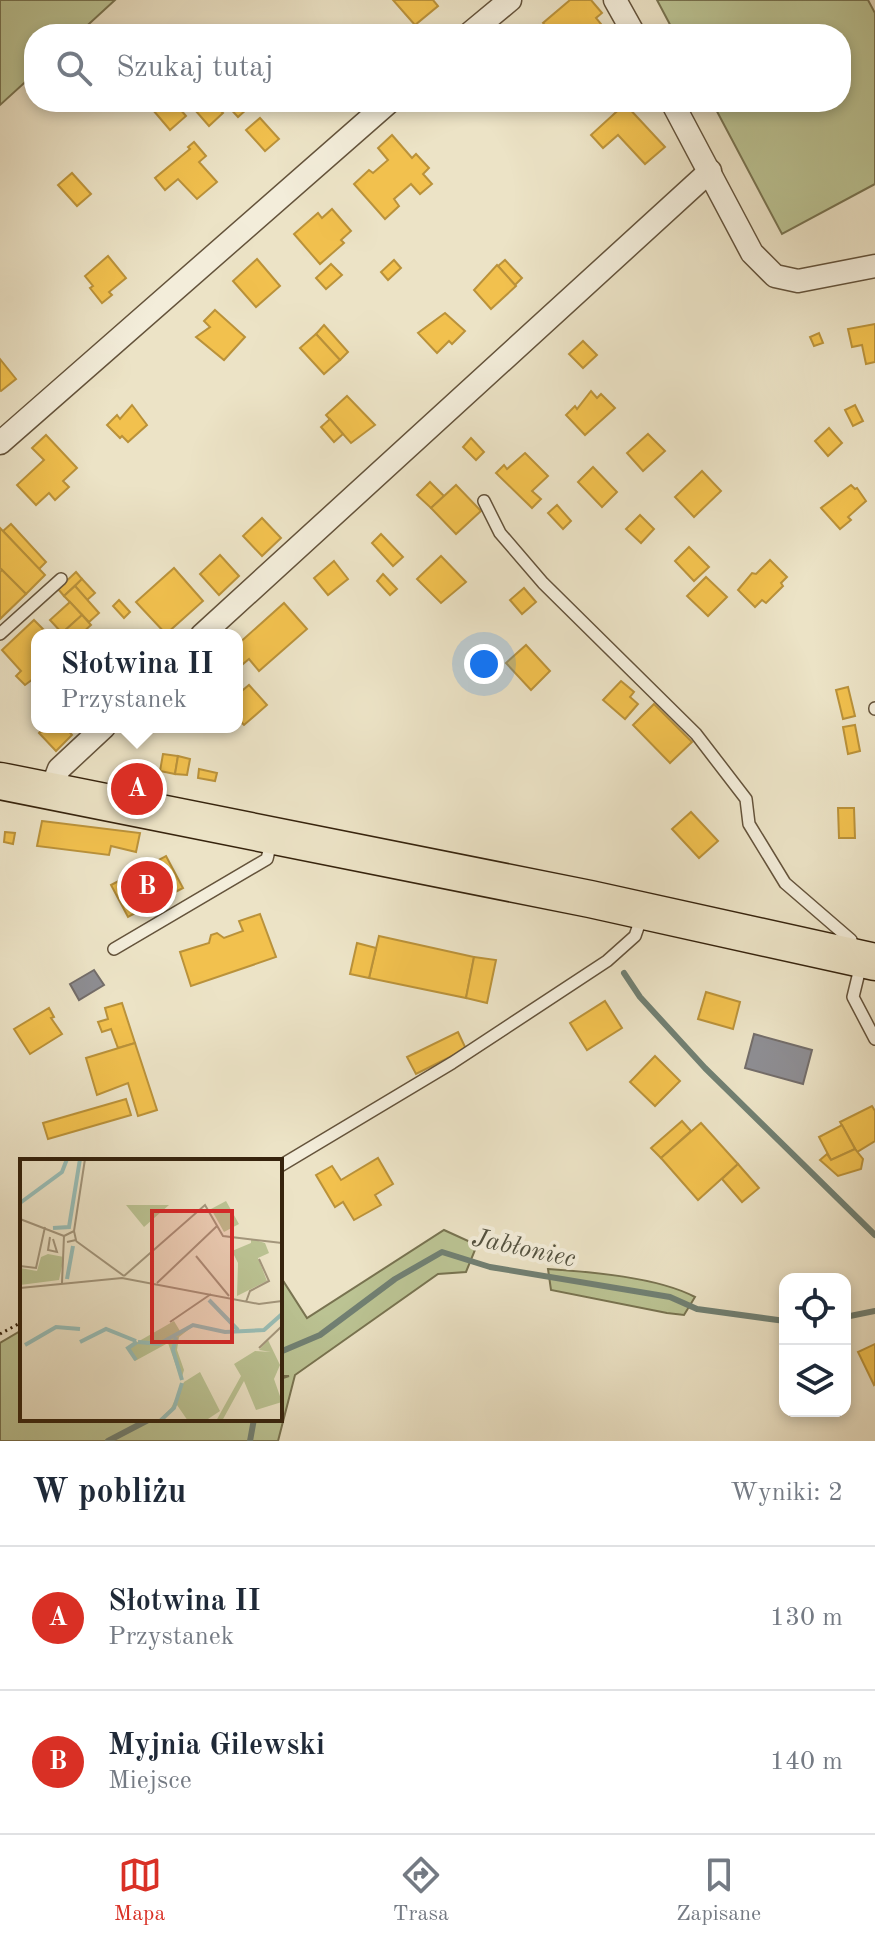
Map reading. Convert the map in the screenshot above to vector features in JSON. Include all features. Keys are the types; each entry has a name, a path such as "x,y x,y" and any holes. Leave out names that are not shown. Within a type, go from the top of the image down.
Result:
{"main road":[{"path":"0,781 273,833 866,958"}],"street":[{"path":"481,24 510,0"},
{"path":"615,0 628,24"},
{"path":"0,443 378,112"},
{"path":"678,112 752,253 775,276 798,281 875,266"},
{"path":"209,629 710,171"},
{"path":"51,790 59,769 98,733"}],"lane":[{"path":"484,501 500,533 543,583 696,734 746,799 749,824 785,883 851,940 866,958 853,997 875,1039"},
{"path":"0,634 61,579"},
{"path":"114,949 267,859 273,833"},
{"path":"282,1165 452,1063 607,961 635,936 644,911"}],"path":[{"path":"0,1334 20,1323"}],"green space":[{"path":"0,0 115,0 89,24 24,24 24,83 0,105"},
{"path":"657,0 868,0 875,13 875,184 782,234 717,112 851,112 851,24 670,24"},
{"path":"444,1230 477,1245 466,1272 438,1274 295,1375 278,1441 0,1441 0,1343 20,1331 20,1421 282,1421 282,1378 289,1376 282,1376 282,1279 307,1318"},
{"path":"548,1269 643,1280 695,1297 684,1315 667,1313 551,1290"}],"building: Mieszkania":[{"path":"393,0 433,0 438,6 414,24"},
{"path":"570,0 591,0 602,13 596,18 601,24 543,23"},
{"path":"155,112 183,112 186,116 170,130"},
{"path":"197,112 223,113 209,126"},
{"path":"616,112 632,112 665,147 645,164 618,135 603,148 591,135"},
{"path":"260,118 279,139 265,151 246,130"},
{"path":"392,135 412,158 416,154 429,168 423,174 432,184 420,194 411,184 394,199 399,206 385,219 354,184 369,170 373,173 388,160 378,148"},
{"path":"194,142 206,156 199,162 217,182 197,199 178,179 165,190 155,178 190,149 188,147"},
{"path":"72,173 91,194 77,206 58,185"},
{"path":"332,209 351,231 341,240 344,243 320,264 294,234 318,213 322,218"},
{"path":"108,256 126,278 109,292 112,295 102,303 85,276"},
{"path":"257,259 280,286 256,307 233,281"},
{"path":"394,260 401,268 388,280 381,272"},
{"path":"505,260 522,278 515,285 498,266"},
{"path":"331,264 342,275 326,289 316,278"},
{"path":"497,265 516,286 491,309 474,290"},
{"path":"215,310 245,337 224,360 196,337 210,327 204,321"},
{"path":"445,313 465,331 437,353 418,333"},
{"path":"875,324 875,362 866,364 862,345 852,347 848,329"},
{"path":"324,325 348,352 340,360 316,334"},
{"path":"819,333 823,343 814,346 810,337"},
{"path":"316,334 340,360 324,374 300,348"},
{"path":"583,341 597,355 583,368 569,354"},
{"path":"0,359 16,379 1,391 0,390"},
{"path":"591,391 597,398 601,394 615,408 585,435 566,415 575,406 577,409"},
{"path":"347,396 375,425 351,443 326,415"},
{"path":"132,405 147,425 128,442 107,425 117,415 120,419"},
{"path":"855,405 863,421 853,426 845,410"},
{"path":"330,419 343,434 334,442 321,427"},
{"path":"829,428 842,443 828,456 815,441"},
{"path":"648,434 665,451 643,471 627,453"},
{"path":"46,435 77,468 63,481 69,487 55,500 49,493 36,505 17,485 44,460 32,448"},
{"path":"471,438 484,452 476,460 463,447"},
{"path":"525,453 548,476 532,491 541,499 532,508 496,473 504,465 507,469"},
{"path":"593,467 617,492 602,507 578,482"},
{"path":"702,471 721,491 694,517 675,497"},
{"path":"430,482 444,496 431,508 417,495"},
{"path":"456,485 481,511 456,534 431,508"},
{"path":"851,485 866,501 840,529 821,508"},
{"path":"557,505 571,521 563,529 548,513"},
{"path":"640,515 654,529 641,543 626,529"},
{"path":"262,518 281,538 262,556 243,536"},
{"path":"11,524 46,562 39,569 3,531"},
{"path":"0,528 45,575 26,594 0,568"},
{"path":"381,534 403,557 393,566 372,543"},
{"path":"689,547 709,567 694,581 675,561"},
{"path":"220,555 239,576 219,595 200,574"},
{"path":"441,556 466,582 441,603 417,579"},
{"path":"770,560 787,577 781,583 783,586 766,603 762,600 755,607 738,590 752,573 756,574"},
{"path":"334,561 348,579 328,595 314,578"},
{"path":"174,568 203,601 172,629 161,629 136,602"},
{"path":"2,570 26,594 0,619 0,572"},
{"path":"76,572 82,579 64,596 58,589"},
{"path":"383,574 397,589 390,595 377,581"},
{"path":"706,577 727,597 708,616 687,596"},
{"path":"82,579 95,593 87,600 75,586"},
{"path":"75,586 99,613 89,622 64,596"},
{"path":"524,588 536,602 522,614 510,600"},
{"path":"119,600 130,612 124,618 113,606"},
{"path":"70,602 82,615 66,629 58,629 50,620"},
{"path":"284,603 307,629 259,671 249,659 243,664 243,640"},
{"path":"82,615 91,625 87,629 66,629"},
{"path":"34,620 43,629 31,629 31,680 25,685 16,676 21,671 2,650"},
{"path":"526,645 550,671 531,690 506,663"},
{"path":"621,681 634,692 630,697 638,704 625,719 603,700"},
{"path":"249,685 267,705 244,725 243,724 243,690"},
{"path":"848,687 855,716 843,719 836,690"},
{"path":"654,704 692,742 670,763 633,725"},
{"path":"855,725 860,751 848,754 843,727"},
{"path":"39,733 70,733 72,735 56,751"},
{"path":"163,754 178,756 175,774 160,771"},
{"path":"178,756 190,759 187,775 175,774"},
{"path":"199,769 217,773 215,781 198,778"},
{"path":"838,808 854,808 855,838 839,838"},
{"path":"691,812 718,841 699,858 672,829"},
{"path":"42,821 140,833 136,852 111,846 109,855 37,846"},
{"path":"5,832 15,833 13,844 4,842"},
{"path":"166,856 183,888 128,917 111,885"},
{"path":"260,914 276,957 191,986 180,952 209,943 211,935 217,933 224,938 243,931 239,921"},
{"path":"379,936 474,957 466,998 369,978"},
{"path":"357,943 376,948 369,978 350,974"},
{"path":"474,957 496,960 487,1003 466,998"},
{"path":"706,992 740,1002 733,1029 698,1019"},
{"path":"605,1001 622,1028 587,1050 570,1023"},
{"path":"122,1003 135,1043 118,1048 111,1029 102,1032 98,1022 108,1019 105,1008"},
{"path":"49,1008 54,1017 51,1018 62,1034 30,1054 14,1029"},
{"path":"458,1032 466,1049 416,1074 407,1057"},
{"path":"135,1043 157,1110 138,1116 128,1083 97,1095 86,1058"},
{"path":"655,1056 680,1081 655,1106 630,1082"},
{"path":"126,1099 131,1115 48,1139 43,1123"},
{"path":"872,1106 875,1111 875,1141 857,1152 840,1122"},
{"path":"682,1121 691,1131 661,1158 651,1148"},
{"path":"701,1123 738,1164 698,1200 661,1158"},
{"path":"842,1125 855,1149 831,1160 819,1137"},
{"path":"855,1149 863,1159 861,1169 838,1176 820,1160 827,1154 831,1160"},
{"path":"378,1158 393,1184 375,1195 381,1205 354,1220 343,1202 335,1207 316,1175 332,1166 341,1180"},
{"path":"738,1164 759,1188 742,1202 722,1179"},
{"path":"875,1344 875,1384 874,1385 858,1352"}],"building: Przemysł":[{"path":"94,970 104,985 79,1000 70,984"},
{"path":"754,1034 812,1050 803,1084 745,1068"}],"waterway":[{"path":"624,973 640,997 705,1068 875,1235"},
{"name":"Jabłoniec","path":"282,1351 320,1335 395,1279 442,1252 490,1267 670,1297 697,1309 779,1320"},
{"name":"Jabłoniec","path":"851,1316 875,1311"},
{"path":"108,1441 146,1421"},
{"name":"Jabłoniec","path":"250,1441 254,1421"}],"place":[{"name":"Słotwina II","path":"137,789"},
{"name":"Myjnia Gilewski","path":"147,887"}]}
